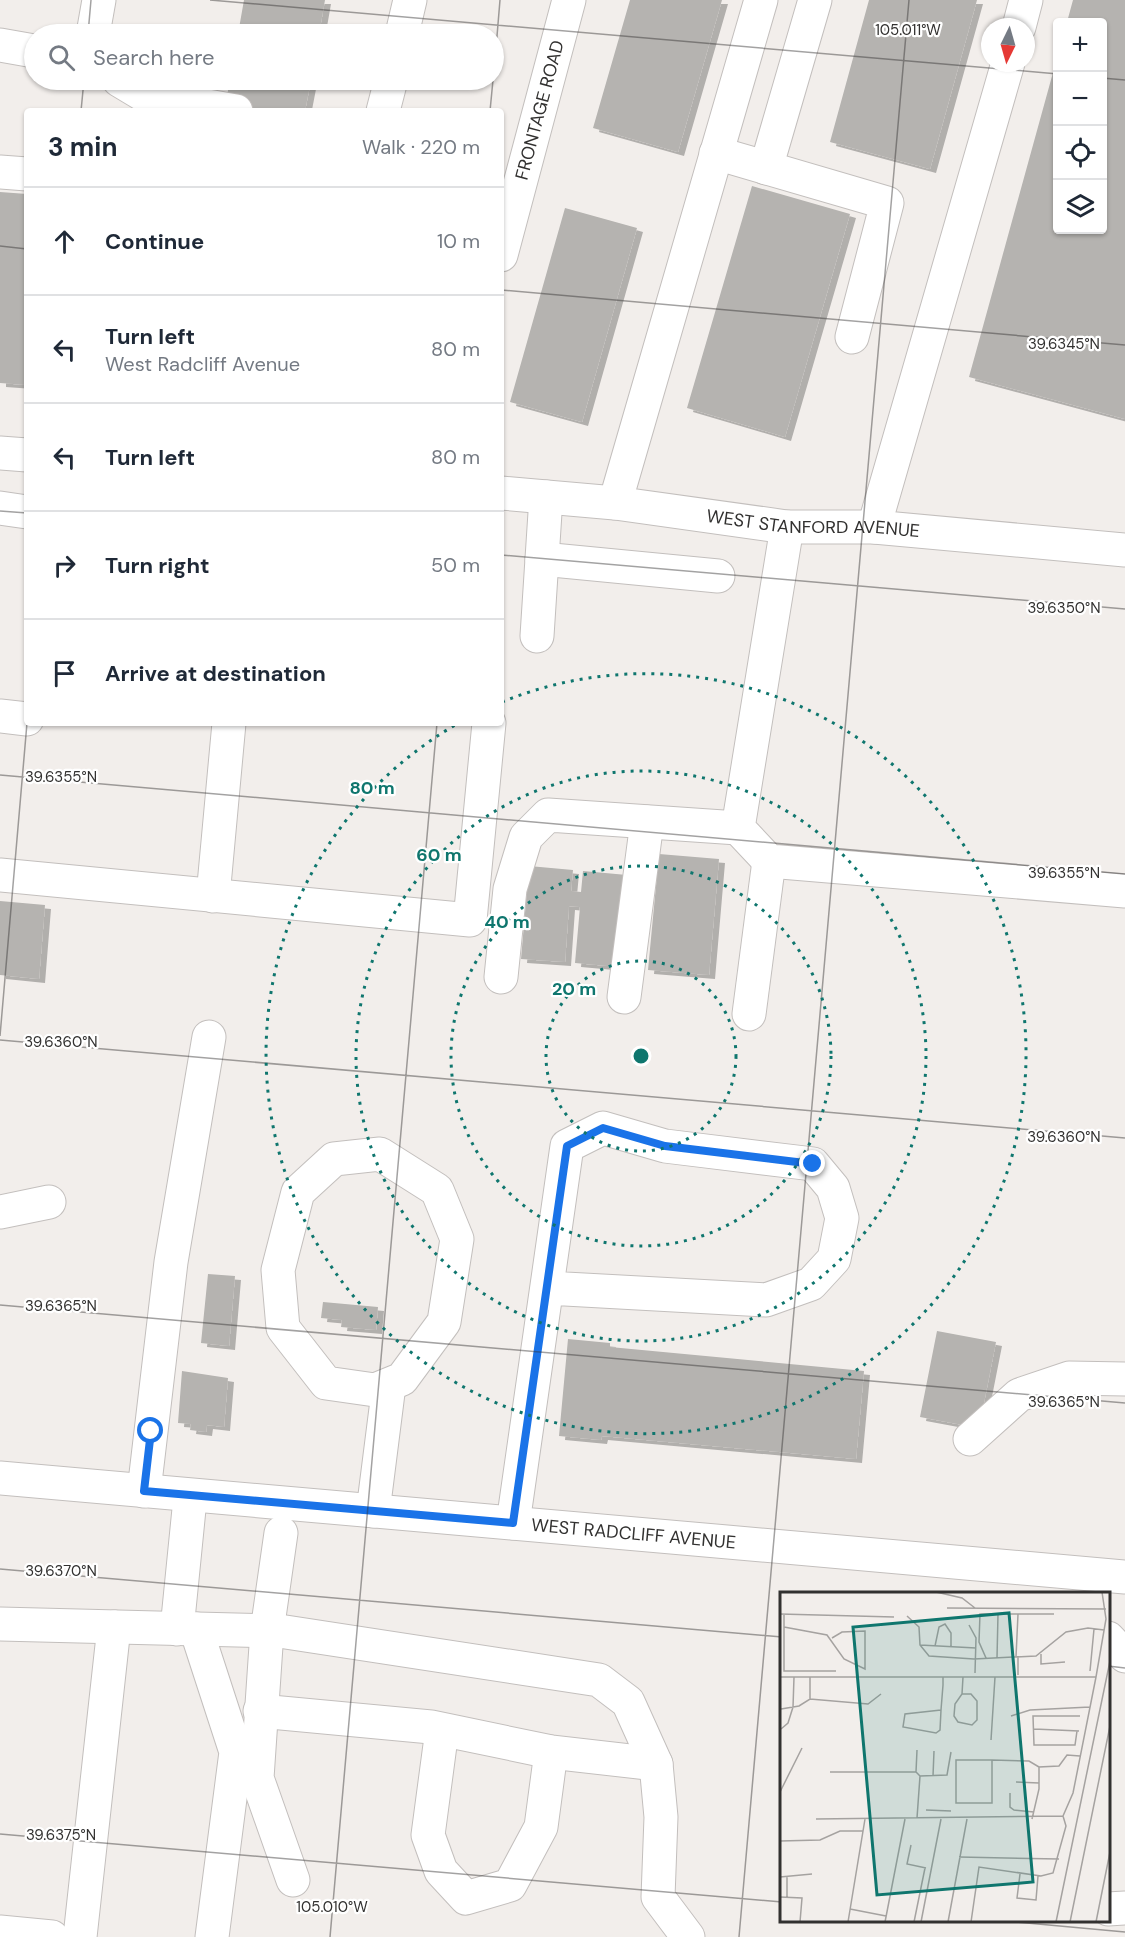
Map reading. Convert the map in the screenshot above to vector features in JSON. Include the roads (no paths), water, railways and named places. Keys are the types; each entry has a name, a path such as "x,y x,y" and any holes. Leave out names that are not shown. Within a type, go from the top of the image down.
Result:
{"street":[{"path":"95,24 99,0"},
{"path":"404,24 410,0"},
{"name":"FRONTAGE ROAD","path":"506,219 569,0"},
{"path":"615,503 761,0"},
{"path":"766,168 815,0"},
{"path":"1021,18 1026,0"},
{"path":"0,45 24,49"},
{"path":"874,527 1005,72"},
{"path":"136,90 144,95 219,108"},
{"path":"384,108 388,90"},
{"path":"716,153 887,203 852,337"},
{"path":"0,172 24,174"},
{"path":"0,453 24,455"},
{"name":"WEST STANFORD AVENUE","path":"504,493 615,503 787,527 874,527 1125,550"},
{"path":"537,636 546,497"},
{"path":"0,508 24,512"},
{"path":"738,828 787,527"},
{"path":"542,559 718,576"},
{"path":"0,716 24,719"},
{"path":"213,896 229,726"},
{"path":"0,875 470,920 489,726"},
{"path":"501,977 510,889 526,837 548,815 738,828 769,861 1125,891"},
{"path":"624,997 647,822"},
{"path":"749,1014 769,861"},
{"path":"144,1491 171,1262 209,1037"},
{"path":"513,1523 567,1146 603,1128 665,1146 813,1164 833,1188 842,1218 834,1259 811,1284 766,1300 547,1288"},
{"path":"380,1154 437,1190 457,1239 444,1322 402,1379 389,1385 375,1390 326,1383 283,1328 278,1270 298,1192 334,1159 380,1154"},
{"path":"0,1212 49,1203"},
{"path":"970,1439 1019,1395 1069,1378 1125,1379"},
{"path":"373,1511 389,1385"},
{"name":"WEST RADCLIFF AVENUE","path":"0,1478 1125,1576"},
{"path":"189,1509 187,1629 236,1752 212,1937"},
{"path":"280,1533 267,1631 257,1778 293,1880"},
{"path":"0,1624 267,1631 599,1680 628,1702 656,1764 661,1817 658,1897 688,1937"},
{"path":"80,1937 114,1627"},
{"path":"1110,1640 1125,1656"},
{"path":"260,1712 442,1730 551,1752 656,1764"},
{"path":"442,1730 429,1835 441,1871 466,1898 510,1885 541,1827 551,1752"},
{"path":"1110,1909 1125,1908"},
{"path":"0,1932 52,1937"}]}
